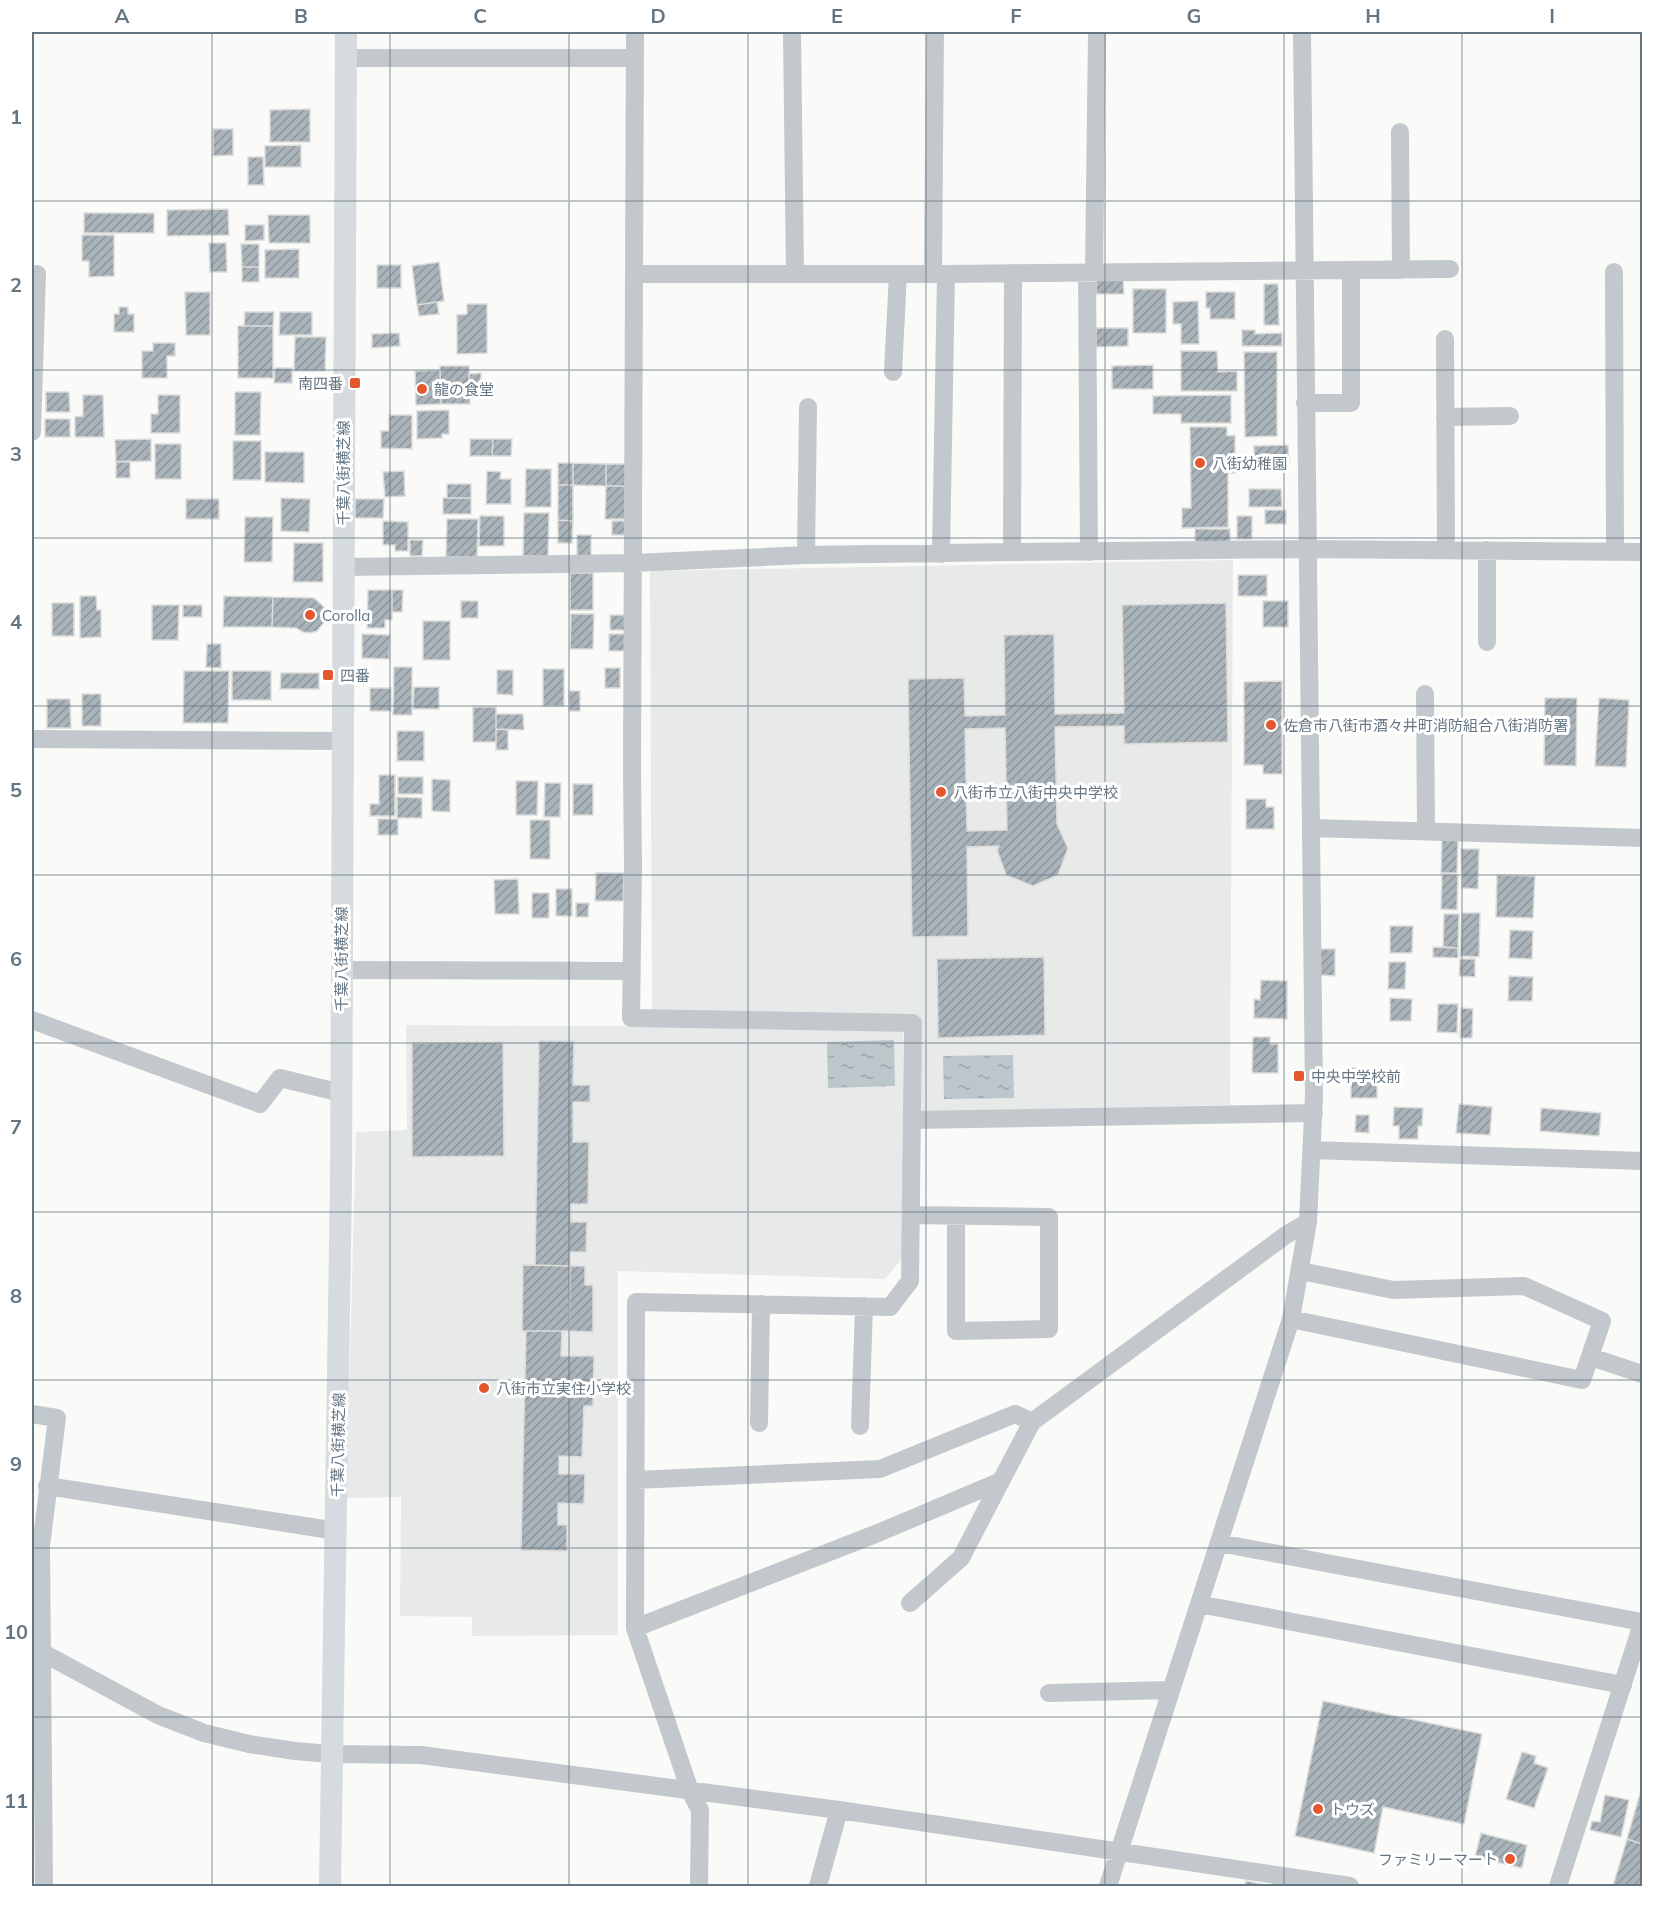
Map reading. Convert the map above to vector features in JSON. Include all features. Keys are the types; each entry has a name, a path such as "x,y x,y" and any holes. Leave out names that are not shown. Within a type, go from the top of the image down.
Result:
{"main road":[{"name":"千葉八街横芝線","path":"330,1887 337,1531 341,1093 346,32"}],"street":[{"path":"635,32 631,1018 913,1023 910,1281 890,1307 636,1302 635,1628 690,1791 700,1810 699,1887"},
{"path":"792,32 795,274"},
{"path":"935,32 941,554"},
{"path":"1089,552 1091,273 1097,32"},
{"path":"1108,1887 1291,1319 1308,1222 1314,1113 1302,32"},
{"path":"345,57 635,58"},
{"path":"1400,132 1401,270"},
{"path":"634,274 939,274 1450,269"},
{"path":"1305,403 1351,403 1351,270"},
{"path":"1614,272 1615,551"},
{"path":"1012,552 1013,273"},
{"path":"32,432 37,274"},
{"path":"893,372 898,274"},
{"path":"1445,339 1446,550"},
{"path":"806,555 808,407"},
{"path":"1445,417 1510,416"},
{"path":"343,567 633,563 806,555 1012,552 1307,549 1642,552"},
{"path":"1487,550 1487,642"},
{"path":"1425,694 1426,831"},
{"path":"32,740 342,741"},
{"path":"1312,828 1642,838"},
{"path":"340,970 632,971"},
{"path":"32,1020 260,1104 280,1078 341,1093"},
{"path":"912,1120 1314,1113"},
{"path":"1312,1150 1642,1161"},
{"path":"911,1215 1048,1217 1049,1329 956,1331 956,1216"},
{"path":"910,1603 961,1558 1032,1422 1286,1235 1308,1222"},
{"path":"1291,1319 1582,1380 1602,1321 1524,1286 1393,1290 1301,1271"},
{"path":"759,1424 761,1304"},
{"path":"860,1426 864,1306"},
{"path":"1591,1357 1642,1374"},
{"path":"32,1414 57,1418 40,1545 36,1650 37,1810 44,1887"},
{"path":"635,1480 880,1469 1015,1414 1032,1422"},
{"path":"635,1628 878,1533 1001,1481"},
{"path":"47,1486 337,1531"},
{"path":"1219,1543 1642,1623 1558,1887"},
{"path":"1199,1604 1623,1685"},
{"path":"36,1650 158,1715 204,1733 249,1744 331,1754 421,1755 839,1810 1119,1850 1284,1882 1350,1887"},
{"path":"1049,1693 1171,1690"},
{"path":"818,1887 839,1810"}],"shaded area":[{"name":"八街市立八街中央中学校","path":"1233,560 1230,1105 918,1112 920,1016 652,1012 650,571"},
{"name":"八街市立実住小学校","path":"406,1025 903,1028 903,1257 885,1279 618,1271 618,1635 472,1636 472,1617 400,1616 401,1497 346,1498 356,1132 407,1130"}],"water":[{"path":"894,1040 895,1086 828,1088 827,1042"},
{"path":"1013,1055 1014,1098 944,1099 943,1056"}],"building":[{"path":"310,109 310,142 270,142 270,110"},
{"path":"213,129 233,129 233,155 213,156"},
{"path":"301,145 301,167 265,167 265,146"},
{"path":"248,157 263,157 264,185 248,185"},
{"path":"228,209 229,235 167,236 167,210"},
{"path":"84,213 154,213 154,233 84,233"},
{"path":"268,215 310,215 310,243 269,243"},
{"path":"245,225 264,225 264,240 245,241"},
{"path":"82,235 114,235 114,276 89,277 89,261 82,261"},
{"path":"209,243 226,243 227,272 210,272"},
{"path":"241,244 259,244 259,267 242,267"},
{"path":"299,249 299,278 265,278 265,250"},
{"path":"439,262 444,301 417,305 412,266"},
{"path":"377,265 401,265 401,288 377,288"},
{"path":"242,267 259,267 259,282 242,282"},
{"path":"1096,277 1123,277 1124,294 1096,294"},
{"path":"1264,284 1278,284 1279,325 1264,325"},
{"path":"1133,289 1166,289 1166,333 1133,333"},
{"path":"185,292 210,292 210,335 186,335"},
{"path":"1206,292 1235,292 1235,319 1210,319 1210,308 1206,308"},
{"path":"1198,301 1199,344 1181,344 1181,324 1173,324 1173,302"},
{"path":"437,302 439,314 419,316 417,305"},
{"path":"467,304 487,304 487,353 457,354 457,315 467,314"},
{"path":"119,307 128,307 128,314 134,314 134,332 114,332 114,314 119,314"},
{"path":"245,312 274,312 273,326 244,326"},
{"path":"280,312 312,312 312,335 279,335"},
{"path":"238,326 273,326 273,378 238,378"},
{"path":"1096,328 1128,328 1128,346 1096,347"},
{"path":"1242,330 1255,330 1255,334 1282,333 1282,346 1242,346"},
{"path":"399,333 400,346 372,348 372,334"},
{"path":"295,337 326,337 325,371 294,371"},
{"path":"153,343 175,343 175,356 167,356 167,378 142,378 142,351 153,351"},
{"path":"1181,351 1217,351 1218,372 1237,371 1237,391 1181,391"},
{"path":"1244,352 1277,352 1277,436 1245,437"},
{"path":"1153,365 1153,389 1112,389 1112,366"},
{"path":"440,366 469,366 470,404 441,404"},
{"path":"275,368 292,368 292,383 274,383"},
{"path":"440,370 441,404 416,405 415,371"},
{"path":"481,373 481,396 470,397 469,374"},
{"path":"46,392 69,392 70,412 46,412"},
{"path":"235,392 261,392 260,435 235,435"},
{"path":"83,395 103,395 104,437 75,437 75,417 83,416"},
{"path":"158,395 180,395 180,433 151,433 151,414 158,414"},
{"path":"1231,395 1231,423 1181,423 1181,414 1153,414 1153,396"},
{"path":"449,410 449,434 442,434 442,438 417,439 417,411"},
{"path":"389,415 412,415 412,449 381,448 381,431 389,431"},
{"path":"45,419 70,419 70,437 45,437"},
{"path":"1190,427 1227,427 1227,436 1235,435 1235,473 1228,473 1228,527 1182,528 1182,508 1191,508"},
{"path":"151,439 151,461 116,462 115,440"},
{"path":"470,439 493,439 492,456 470,456"},
{"path":"493,439 512,439 511,456 492,456"},
{"path":"233,441 261,441 261,480 233,480"},
{"path":"155,444 181,444 181,479 155,479"},
{"path":"1288,445 1289,464 1282,464 1282,470 1259,470 1259,464 1254,464 1254,446"},
{"path":"265,452 304,452 304,483 265,482"},
{"path":"130,461 130,478 116,478 116,462"},
{"path":"558,463 573,463 573,485 558,485"},
{"path":"573,463 606,464 606,486 573,485"},
{"path":"606,464 626,464 626,486 606,486"},
{"path":"526,469 551,469 551,507 525,507"},
{"path":"404,471 405,496 385,497 383,472"},
{"path":"487,471 501,472 500,479 511,479 511,504 486,504"},
{"path":"447,484 471,484 471,498 447,498"},
{"path":"558,485 573,485 573,521 558,520"},
{"path":"606,486 626,486 626,519 605,519"},
{"path":"1249,489 1281,489 1282,507 1249,507"},
{"path":"281,498 310,499 309,532 281,531"},
{"path":"443,498 471,498 471,514 443,514"},
{"path":"186,499 219,499 219,519 186,519"},
{"path":"355,499 384,499 383,518 355,518"},
{"path":"1265,510 1286,510 1286,524 1265,524"},
{"path":"524,513 549,513 548,556 523,556"},
{"path":"480,516 504,516 504,546 479,546"},
{"path":"1237,516 1252,516 1252,539 1237,539"},
{"path":"245,517 273,517 272,562 244,562"},
{"path":"447,519 478,519 477,557 446,557"},
{"path":"558,520 573,521 572,543 558,543"},
{"path":"383,521 408,522 408,551 395,551 395,545 383,545"},
{"path":"612,521 627,521 627,535 612,535"},
{"path":"1195,529 1230,529 1230,545 1195,545"},
{"path":"577,535 591,535 591,556 577,556"},
{"path":"410,540 423,540 422,556 410,556"},
{"path":"294,543 323,543 323,582 293,582"},
{"path":"570,573 593,573 593,610 570,610"},
{"path":"1238,575 1267,575 1267,596 1238,596"},
{"path":"368,590 392,590 392,620 385,620 385,628 367,628"},
{"path":"392,590 403,590 402,612 392,612"},
{"path":"80,596 96,596 97,610 101,610 101,637 80,638"},
{"path":"224,596 273,597 272,627 223,627"},
{"path":"273,597 314,598 324,607 325,621 317,631 310,633 296,628 272,627"},
{"path":"461,601 478,601 478,618 461,618"},
{"path":"1263,601 1288,601 1288,627 1263,627"},
{"path":"52,603 74,603 74,636 52,636"},
{"path":"1226,603 1228,742 1124,744 1124,726 1055,727 1057,824 1068,848 1058,875 1033,886 1006,875 997,850 999,846 967,847 968,936 912,937 908,679 964,678 965,716 1005,715 1004,635 1054,634 1055,714 1124,713 1122,605","holes":["1005,728 1007,830 967,831 965,729"]},
{"path":"152,605 179,605 178,640 152,640"},
{"path":"183,605 202,605 202,617 183,617"},
{"path":"571,614 594,614 593,649 570,649"},
{"path":"610,615 627,615 627,630 610,630"},
{"path":"423,621 450,621 450,660 423,660"},
{"path":"362,634 390,635 389,659 362,658"},
{"path":"609,634 625,634 625,651 609,651"},
{"path":"207,644 221,644 221,668 206,667"},
{"path":"394,667 412,667 412,715 393,715"},
{"path":"605,668 620,668 620,688 605,688"},
{"path":"543,669 564,669 564,706 543,706"},
{"path":"497,670 513,670 513,695 497,694"},
{"path":"184,671 229,671 228,723 183,723"},
{"path":"232,671 271,671 271,700 232,700"},
{"path":"281,673 319,673 319,689 280,689"},
{"path":"1282,681 1282,774 1263,774 1263,765 1244,765 1244,682"},
{"path":"414,687 439,687 439,709 413,709"},
{"path":"370,688 391,688 391,711 370,711"},
{"path":"569,691 580,691 580,711 569,711"},
{"path":"82,694 101,694 101,726 82,726"},
{"path":"1545,698 1577,698 1576,766 1544,765"},
{"path":"1599,698 1629,700 1626,767 1595,766"},
{"path":"47,699 70,699 71,728 47,728"},
{"path":"473,707 496,707 496,742 473,742"},
{"path":"496,714 523,714 524,730 496,729"},
{"path":"496,729 508,730 508,750 496,750"},
{"path":"397,731 424,731 424,761 397,761"},
{"path":"379,775 395,775 395,816 370,816 370,804 379,804"},
{"path":"398,777 423,777 423,794 398,794"},
{"path":"432,779 450,780 450,812 432,811"},
{"path":"516,781 538,781 537,815 516,815"},
{"path":"545,783 561,783 560,817 544,817"},
{"path":"573,784 593,784 593,815 573,815"},
{"path":"397,797 422,798 422,818 397,818"},
{"path":"1246,799 1266,799 1266,807 1274,807 1274,829 1246,829"},
{"path":"378,819 398,819 398,835 378,835"},
{"path":"530,820 550,820 550,859 530,859"},
{"path":"1442,838 1458,839 1457,873 1441,873"},
{"path":"1461,849 1479,849 1478,889 1462,888"},
{"path":"596,873 624,873 623,901 595,901"},
{"path":"1442,874 1458,875 1457,910 1441,909"},
{"path":"1497,875 1535,876 1533,918 1496,917"},
{"path":"518,879 519,914 495,914 494,880"},
{"path":"556,889 572,889 572,916 556,916"},
{"path":"532,893 549,893 549,918 532,918"},
{"path":"576,903 589,903 588,917 576,917"},
{"path":"1462,913 1480,913 1479,957 1460,956"},
{"path":"1444,914 1459,914 1458,948 1443,947"},
{"path":"1390,926 1413,926 1412,953 1390,953"},
{"path":"1510,930 1533,931 1532,959 1509,958"},
{"path":"1433,947 1458,948 1458,958 1433,957"},
{"path":"1319,949 1335,949 1335,976 1319,975"},
{"path":"1044,957 1045,1035 938,1038 937,959"},
{"path":"1460,959 1475,959 1475,977 1459,976"},
{"path":"1389,962 1406,962 1405,989 1388,989"},
{"path":"1509,976 1533,977 1532,1001 1508,1001"},
{"path":"1261,980 1287,981 1287,1019 1254,1018 1254,999 1260,1000"},
{"path":"1390,998 1412,999 1411,1021 1390,1021"},
{"path":"1438,1004 1458,1004 1457,1033 1437,1032"},
{"path":"1461,1008 1473,1009 1472,1038 1460,1038"},
{"path":"1253,1037 1270,1037 1270,1044 1278,1044 1278,1073 1252,1073"},
{"path":"539,1041 574,1041 573,1085 590,1085 590,1102 573,1102 573,1142 589,1142 588,1204 571,1204 571,1222 587,1222 586,1252 570,1252 570,1266 535,1265"},
{"path":"503,1042 504,1156 412,1157 412,1043"},
{"path":"1351,1068 1377,1068 1377,1098 1351,1098"},
{"path":"1459,1104 1492,1107 1490,1135 1456,1133"},
{"path":"1394,1107 1423,1108 1422,1126 1418,1126 1418,1139 1399,1139 1399,1126 1393,1126"},
{"path":"1541,1108 1601,1113 1599,1136 1540,1131"},
{"path":"1356,1115 1369,1115 1369,1133 1355,1132"},
{"path":"523,1265 570,1266 569,1331 522,1331"},
{"path":"570,1266 585,1266 585,1285 593,1285 593,1332 569,1331"},
{"path":"526,1331 562,1331 561,1356 594,1356 593,1406 584,1406 582,1457 559,1456 559,1474 585,1474 584,1504 558,1503 558,1525 567,1525 567,1551 521,1550"},
{"path":"1323,1701 1482,1734 1464,1824 1383,1807 1374,1853 1295,1836"},
{"path":"1522,1752 1536,1756 1534,1763 1548,1768 1534,1808 1506,1799"},
{"path":"32,1758 34,1758 35,1794 32,1794"},
{"path":"1642,1787 1642,1844 1627,1839"},
{"path":"1605,1795 1629,1800 1621,1837 1590,1830 1592,1821 1600,1822"},
{"path":"1481,1833 1527,1845 1522,1868 1475,1857"},
{"path":"1627,1839 1642,1844 1642,1886 1613,1886"},
{"path":"1246,1881 1266,1885 1266,1886 1245,1886"}],"place":[{"name":"南四番","path":"355,383"},
{"name":"龍の食堂","path":"422,389"},
{"name":"八街幼稚園","path":"1200,463"},
{"name":"Corolla","path":"310,615"},
{"name":"四番","path":"328,675"},
{"name":"佐倉市八街市酒々井町消防組合八街消防署","path":"1271,725"},
{"name":"八街市立八街中央中学校","path":"941,792"},
{"name":"中央中学校前","path":"1299,1076"},
{"name":"八街市立実住小学校","path":"484,1388"},
{"name":"トウズ","path":"1318,1809"},
{"name":"ファミリーマート","path":"1510,1859"}]}
